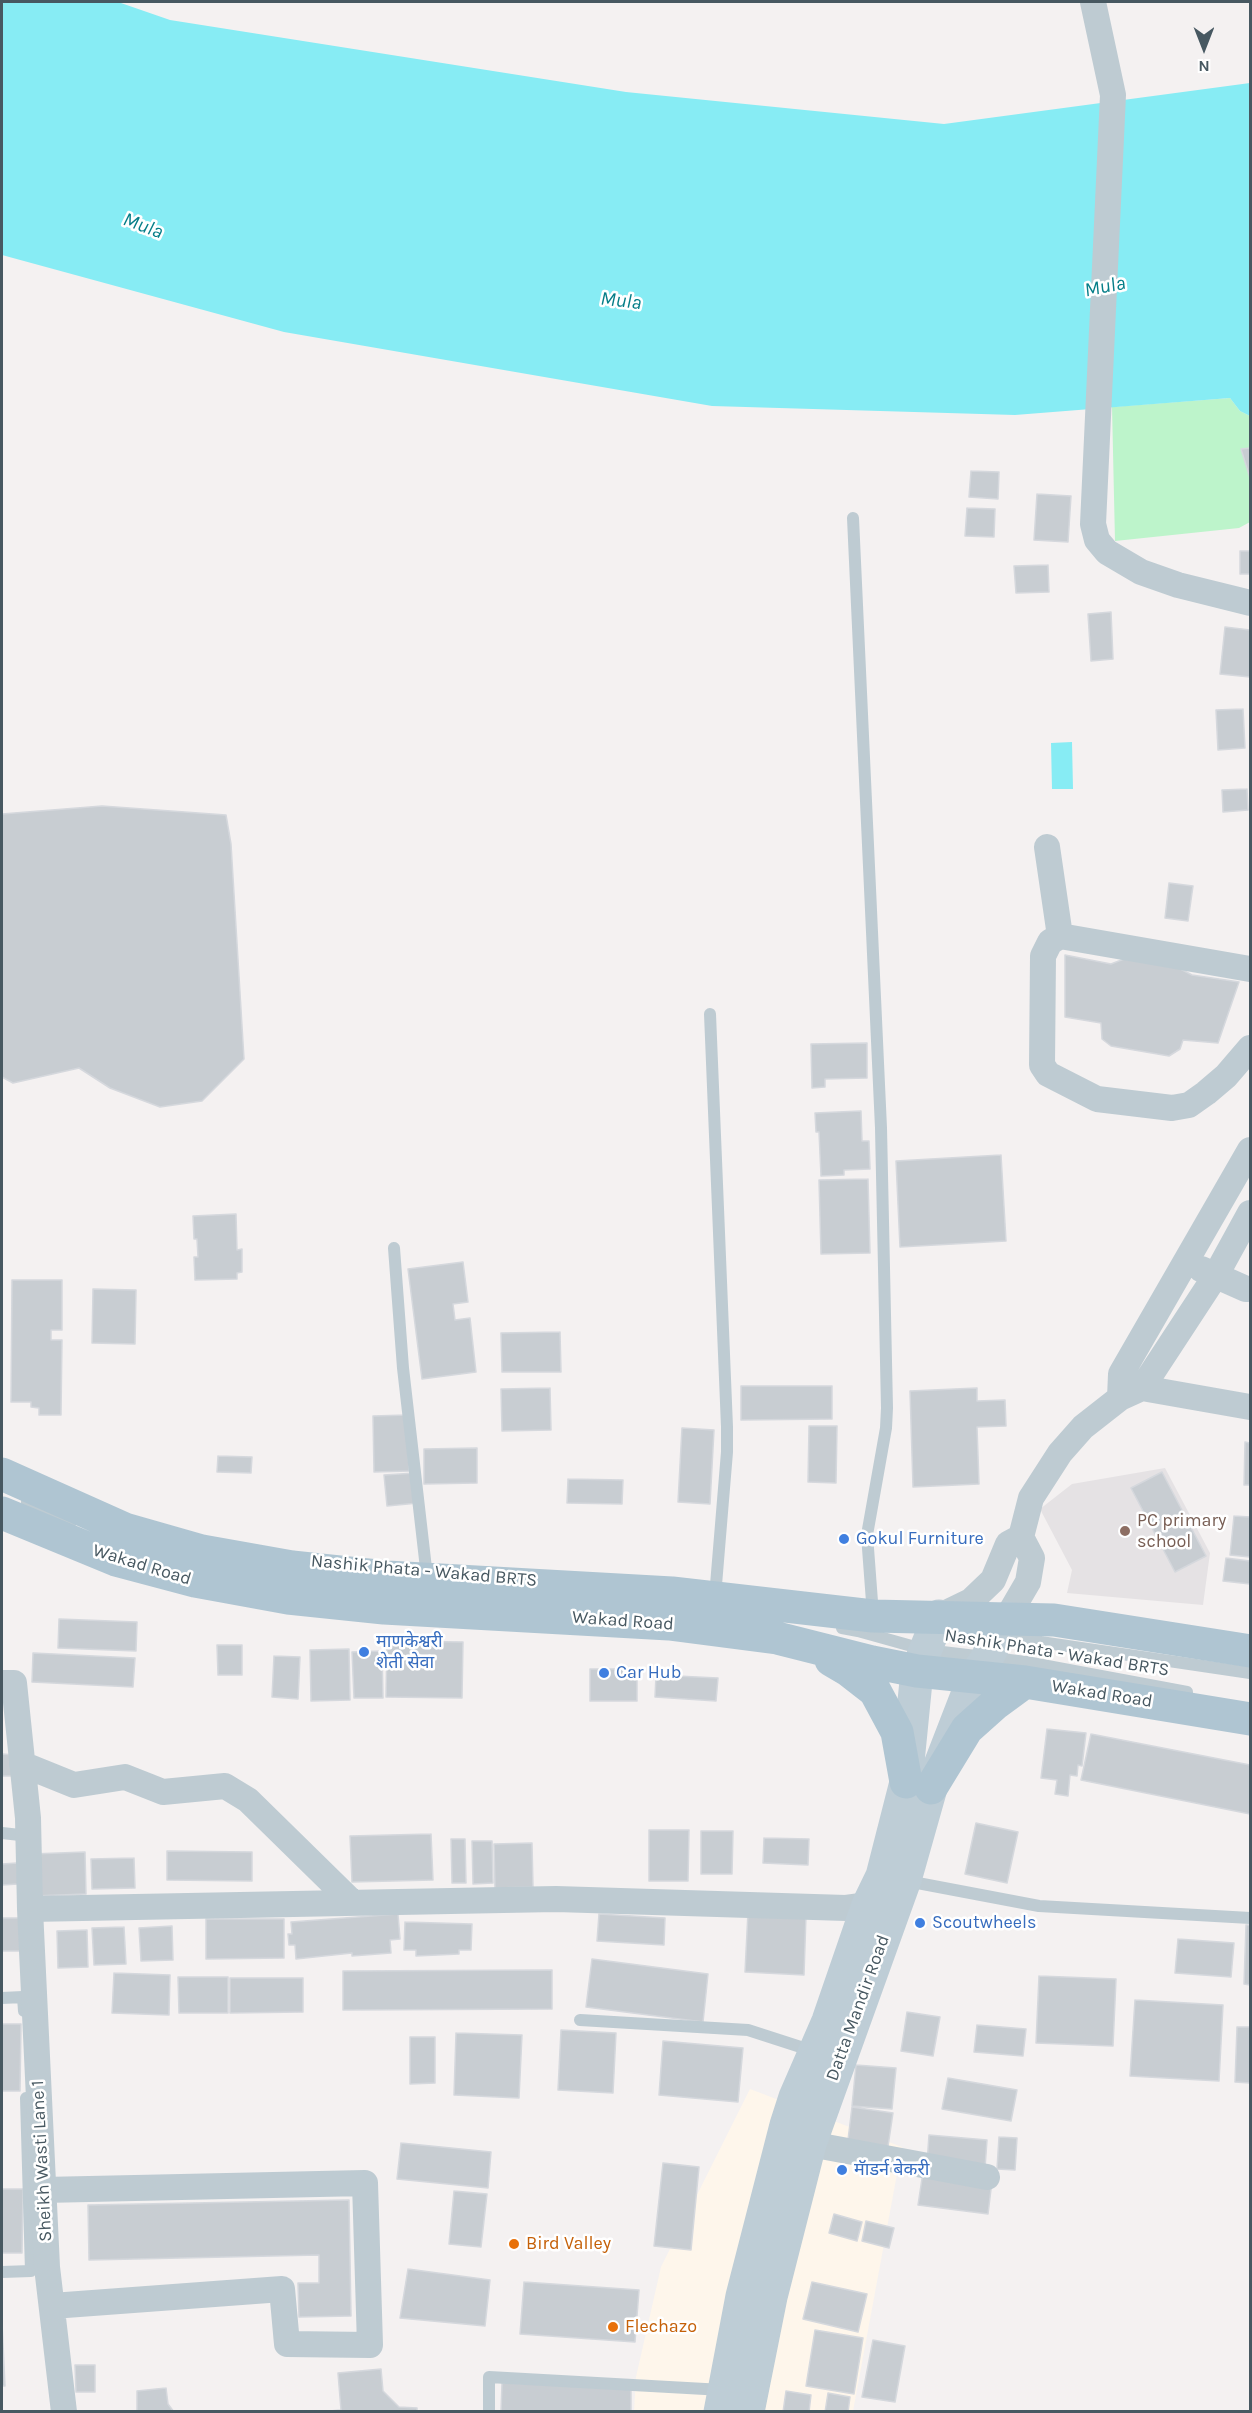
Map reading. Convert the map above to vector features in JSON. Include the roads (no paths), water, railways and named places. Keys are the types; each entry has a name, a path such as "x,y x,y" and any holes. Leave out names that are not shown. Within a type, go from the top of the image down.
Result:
{"main road":[{"name":"Wakad Road","path":"5,1494 202,1551 292,1567 387,1577 427,1585 615,1589 715,1598 866,1623 964,1642 1025,1682 1251,1719"},
{"name":"Wakad Road","path":"5,1494 116,1560 195,1581 288,1598 384,1608 669,1624 773,1627 872,1662 1054,1620 1251,1651"},
{"path":"773,1627 848,1670 875,1691 897,1732 918,1785 967,1729 1025,1682"},
{"name":"Datta Mandir Road","path":"798,2134 795,2097 828,2021 868,1905 918,1785 964,1642"},
{"name":"Datta Mandir Road","path":"722,2401 756,2296 798,2134 905,1880 918,1785 964,1642"},
{"name":"Datta Mandir Road","path":"748,2412 756,2296"}],"street":[{"path":"1093,2 1113,95 1094,524 1097,540 1107,552 1141,572 1178,585 1249,601"},
{"path":"1047,847 1060,936"},
{"path":"1251,969 1060,936 1050,942 1043,956 1042,1065 1047,1074 1055,1079 1097,1099 1172,1108 1189,1105 1226,1076 1251,1048"},
{"path":"1131,1393 1121,1374 1251,1150"},
{"path":"964,1642 1028,1582 1032,1558 1021,1537 1031,1498 1060,1453 1083,1427 1131,1393 1215,1275 1251,1213"},
{"path":"1187,1263 1248,1291"},
{"path":"1131,1393 1251,1407"},
{"path":"964,1642 971,1601 993,1580 1008,1544 1021,1537"},
{"name":"Sheikh Wasti Lane 1","path":"2,1683 14,1683 29,1836 29,1997 44,2190 39,2270 52,2306 64,2412"},
{"path":"22,1764 74,1785 125,1777 163,1792 225,1786 248,1800 352,1902"},
{"path":"30,1909 556,1899 846,1908 868,1905"},
{"path":"798,2134 987,2177"},
{"path":"44,2190 365,2183 370,2345 287,2344 282,2289 52,2306"}],"lane":[{"path":"824,1626 866,1623 867,1535 886,1428 887,1408 880,1128 853,518"},
{"path":"710,1014 727,1427 715,1598"},
{"path":"394,1248 403,1368 427,1585"},
{"path":"5,1494 85,1532"},
{"name":"Nashik Phata - Wakad BRTS","path":"263,1575 427,1585"},
{"name":"Nashik Phata - Wakad BRTS","path":"486,1595 700,1607 773,1627"},
{"name":"Nashik Phata - Wakad BRTS","path":"964,1642 1251,1673"},
{"name":"Nashik Phata - Wakad BRTS","path":"964,1642 1026,1662 1204,1695"},
{"path":"2,1833 29,1836"},
{"path":"905,1880 1039,1906 1251,1918"},
{"path":"2,1998 29,1997 39,2270 2,2272"},
{"path":"580,2020 748,2030 814,2052"},
{"path":"489,2412 489,2377 722,2401"}],"water":[{"name":"Mula","path":"2,2 118,2 170,20 626,92 944,124 1250,83 1250,416 1240,411 1230,398 1015,415 712,406 284,332 2,255"},
{"path":"1072,742 1073,789 1052,789 1051,743"}],"place":[{"name":"PC primary school","path":"1125,1531"},
{"name":"Gokul Furniture","path":"844,1539"},
{"name":"माणकेश्वरी शेती सेवा","path":"364,1652"},
{"name":"Car Hub","path":"604,1673"},
{"name":"Scoutwheels","path":"920,1923"},
{"name":"मॅाडर्न बेकरी","path":"842,2170"},
{"name":"Bird Valley","path":"514,2244"},
{"name":"Flechazo","path":"613,2327"}]}
